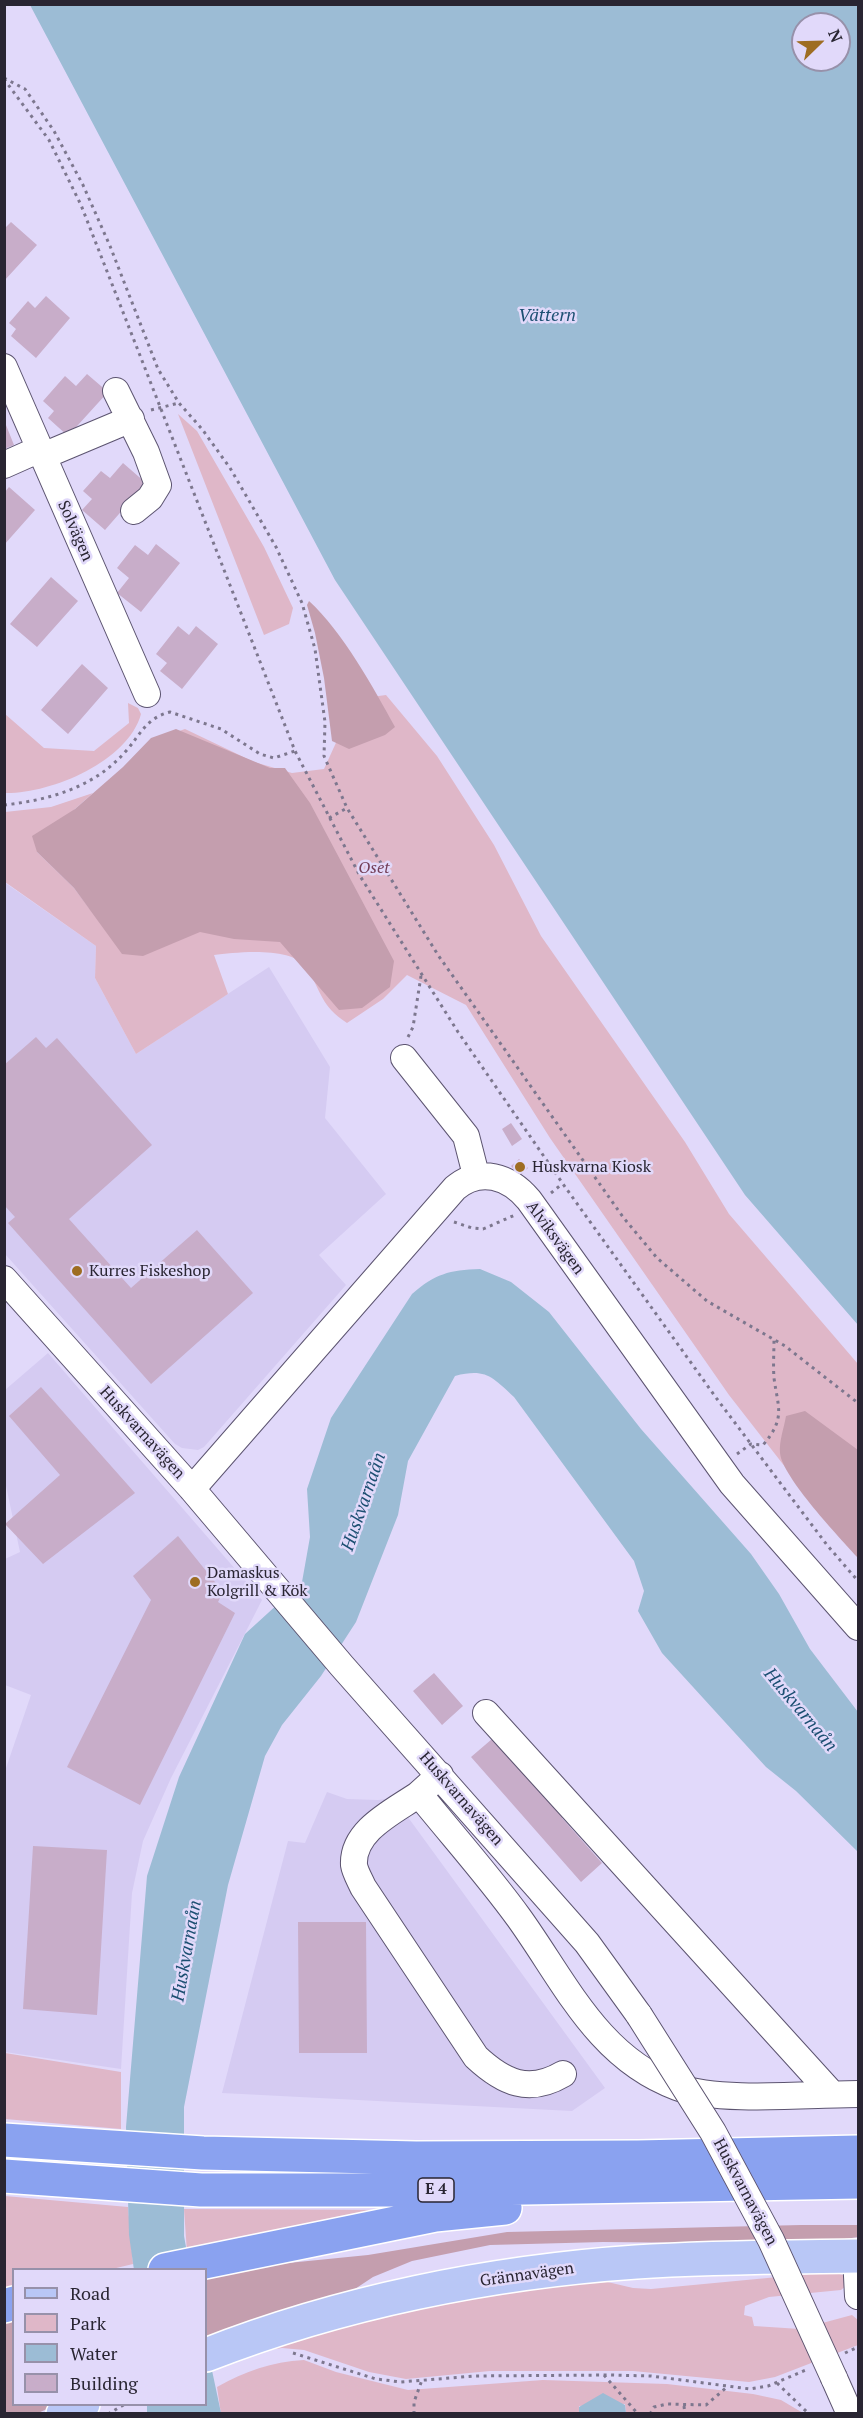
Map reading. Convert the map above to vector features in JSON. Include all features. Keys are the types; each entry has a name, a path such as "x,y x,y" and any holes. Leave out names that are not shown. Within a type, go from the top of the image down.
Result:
{"highway":[{"name":"E 4","path":"4,2140 203,2153 428,2158 638,2157 858,2152"},
{"name":"E 4","path":"4,2176 201,2190 414,2190 858,2182"},
{"path":"174,2268 435,2215 525,2206 670,2186"}],"main road":[{"name":"Grännavägen","path":"214,2352 333,2314 403,2297 541,2272 633,2262 719,2257 857,2256"},
{"path":"63,2414 79,2406"}],"street":[{"name":"Solvägen","path":"4,368 147,694"},
{"path":"116,391 131,419 158,486 150,498 134,511"},
{"path":"4,465 131,419"},
{"path":"192,1489 454,1188 476,1175 466,1136 404,1058"},
{"name":"Alviksvägen","path":"476,1175 488,1176 511,1184 521,1191 732,1484 858,1627"},
{"name":"Huskvarnavägen","path":"4,1279 192,1489 262,1574 586,1943 639,2015 712,2132 771,2240 850,2414"},
{"path":"486,1713 832,2094"},
{"path":"440,1775 419,1794 364,1833 356,1849 354,1866 363,1887 476,2057 493,2073 530,2086 547,2084 563,2074"},
{"path":"419,1794 519,1917 587,2020 627,2060 679,2088 705,2093 858,2094"},
{"path":"857,2256 858,2296"}],"path":[{"path":"4,78 25,89 54,131 83,185 159,369 178,403 202,429 230,468 276,547 302,603 315,649 321,685 324,756 347,808 438,955 623,1217 657,1258 707,1301 774,1340 858,1402"},
{"path":"4,78 49,140 81,205 295,751 360,876 458,1032 563,1184 751,1444 827,1545 858,1581"},
{"path":"161,406 178,403"},
{"path":"4,805 59,796 82,784 127,751 142,727 159,714 170,712 221,729 260,754 274,758 295,751"},
{"path":"329,818 347,808"},
{"path":"404,1058 413,1027 421,974"},
{"path":"446,1222 483,1229 534,1207 563,1184"},
{"path":"751,1444 763,1445 773,1434 781,1406 774,1378 774,1340"},
{"path":"290,2352 376,2379 401,2382 526,2374 604,2375 651,2376 750,2389 827,2367 858,2348"},
{"path":"604,2375 638,2414"},
{"path":"414,2414 414,2402 422,2380"},
{"path":"777,2383 810,2414"},
{"path":"650,2414 654,2407 667,2404 706,2405 727,2387"},
{"path":"108,2414 122,2406"},
{"path":"684,2406 684,2414"}],"shaded area":[{"path":"309,601 334,628 377,695 395,727 385,735 349,749 332,741 324,678 307,605"},
{"path":"176,729 270,768 285,768 310,803 394,961 390,987 362,1008 339,1010 280,942 234,939 200,932 143,956 122,954 74,888 37,852 32,836 75,809 123,767 151,738"},
{"path":"4,882 96,946 95,978 136,1054 269,967 330,1067 325,1118 386,1194 319,1255 346,1285 204,1447 198,1450 182,1448 175,1444 5,1254"},
{"path":"48,1353 262,1600 171,1778 143,1841 132,1893 121,2069 5,2052 5,1771 31,1695 5,1685 5,1559 20,1552 5,1481 5,1390"},
{"path":"805,1411 858,1450 858,1558 801,1492 783,1464 780,1448 786,1416"},
{"path":"327,1792 347,1799 394,1798 605,2088 572,2111 222,2093 288,1841 305,1843"},
{"path":"858,2225 858,2237 812,2244 603,2242 490,2245 412,2261 373,2277 346,2295 207,2340 207,2276 258,2266 368,2255 507,2232"},
{"path":"12,2317 12,2406 54,2406 38,2413 5,2414 5,2320"}],"green space":[{"path":"178,414 197,431 264,547 293,608 289,624 264,635"},
{"name":"Oset","path":"386,695 437,756 494,845 541,936 685,1142 729,1214 858,1364 858,1555 835,1531 729,1395 550,1138 466,1005 407,975 383,999 347,1023 327,1005 307,968 300,961 290,956 264,952 214,955 228,994 136,1054 95,978 96,946 5,882 5,812 51,807 93,793 75,809 37,852 74,888 89,908 159,738 185,729 254,762 292,773 324,769 345,723 364,698"},
{"path":"128,703 138,708 141,714 133,731 121,747 104,760 85,772 43,788 5,793 5,714 44,748 94,751 129,723"},
{"path":"5,2053 121,2072 121,2129 5,2119"},
{"path":"5,2196 128,2207 133,2264 116,2268 12,2268 12,2293 5,2295"},
{"path":"184,2209 397,2210 187,2252"},
{"path":"831,2272 848,2276 847,2285 841,2290 769,2297 745,2306 744,2315 752,2317 754,2326 800,2329 852,2315 858,2320 858,2345 775,2377 749,2382 633,2371 490,2371 406,2379 369,2372 304,2350 282,2348 251,2353 415,2305 599,2280 633,2288 651,2289"},
{"path":"304,2360 336,2372 408,2390 543,2380 667,2384 753,2394 781,2400 803,2413 626,2413 625,2404 579,2406 579,2413 221,2414 217,2387 259,2368"}],"water":[{"name":"Vättern","path":"30,5 858,5 858,1325 745,1195 335,580"},
{"name":"Huskvarnaån","path":"480,1269 511,1282 549,1312 641,1429 751,1554 779,1594 810,1649 858,1712 858,1852 796,1791 766,1767 662,1653 638,1611 644,1591 634,1561 514,1397 488,1376 474,1373 455,1376 408,1461 398,1515 356,1622 321,1676 282,1725 265,1756 228,1885 184,2107 184,2236 190,2268 134,2268 129,2235 126,2127 147,1876 179,1777 245,1634 302,1582 310,1537 307,1489 331,1418 412,1294 443,1274"},
{"path":"207,2347 221,2413 147,2413 147,2406 207,2406"},
{"path":"603,2393 625,2405 626,2413 579,2413 579,2407"}],"building":[{"path":"11,222 37,245 4,281 4,229"},
{"path":"46,296 70,318 36,358 11,336 16,329 9,323 28,301 35,308"},
{"path":"87,374 108,392 68,436 48,418 54,411 43,401 65,376 76,386"},
{"path":"4,420 14,445 4,449"},
{"path":"123,463 146,483 105,530 82,510 92,499 83,491 101,471 110,478"},
{"path":"9,487 35,510 4,545 4,493"},
{"path":"156,544 180,563 141,612 117,593 129,578 117,568 135,545 148,555"},
{"path":"51,577 78,601 37,647 10,624"},
{"path":"178,626 189,635 196,626 218,644 182,689 160,671 167,663 156,654"},
{"path":"82,664 108,688 68,734 41,710"},
{"path":"36,1037 46,1048 57,1038 152,1145 69,1219 131,1288 197,1230 253,1293 151,1384 8,1223 15,1217 4,1205 4,1065"},
{"path":"511,1123 522,1139 512,1146 502,1129"},
{"name":"Huskvarna Kiosk","path":"519,1159 528,1168 520,1176 511,1166"},
{"path":"41,1387 135,1493 43,1564 5,1524 60,1475 9,1416"},
{"path":"178,1536 223,1592 218,1602 235,1613 140,1805 67,1767 151,1600 133,1576"},
{"path":"434,1673 463,1706 442,1725 413,1691"},
{"path":"492,1739 502,1751 505,1748 526,1766 521,1771 538,1790 543,1785 568,1813 562,1818 602,1863 581,1882 471,1757"},
{"path":"33,1846 107,1850 97,2015 23,2009"},
{"path":"298,1922 366,1922 367,2053 299,2053"}],"place":[{"name":"Huskvarna Kiosk","path":"520,1167"},
{"name":"Kurres Fiskeshop","path":"77,1271"},
{"name":"Damaskus Kolgrill & Kök","path":"195,1582"}]}
